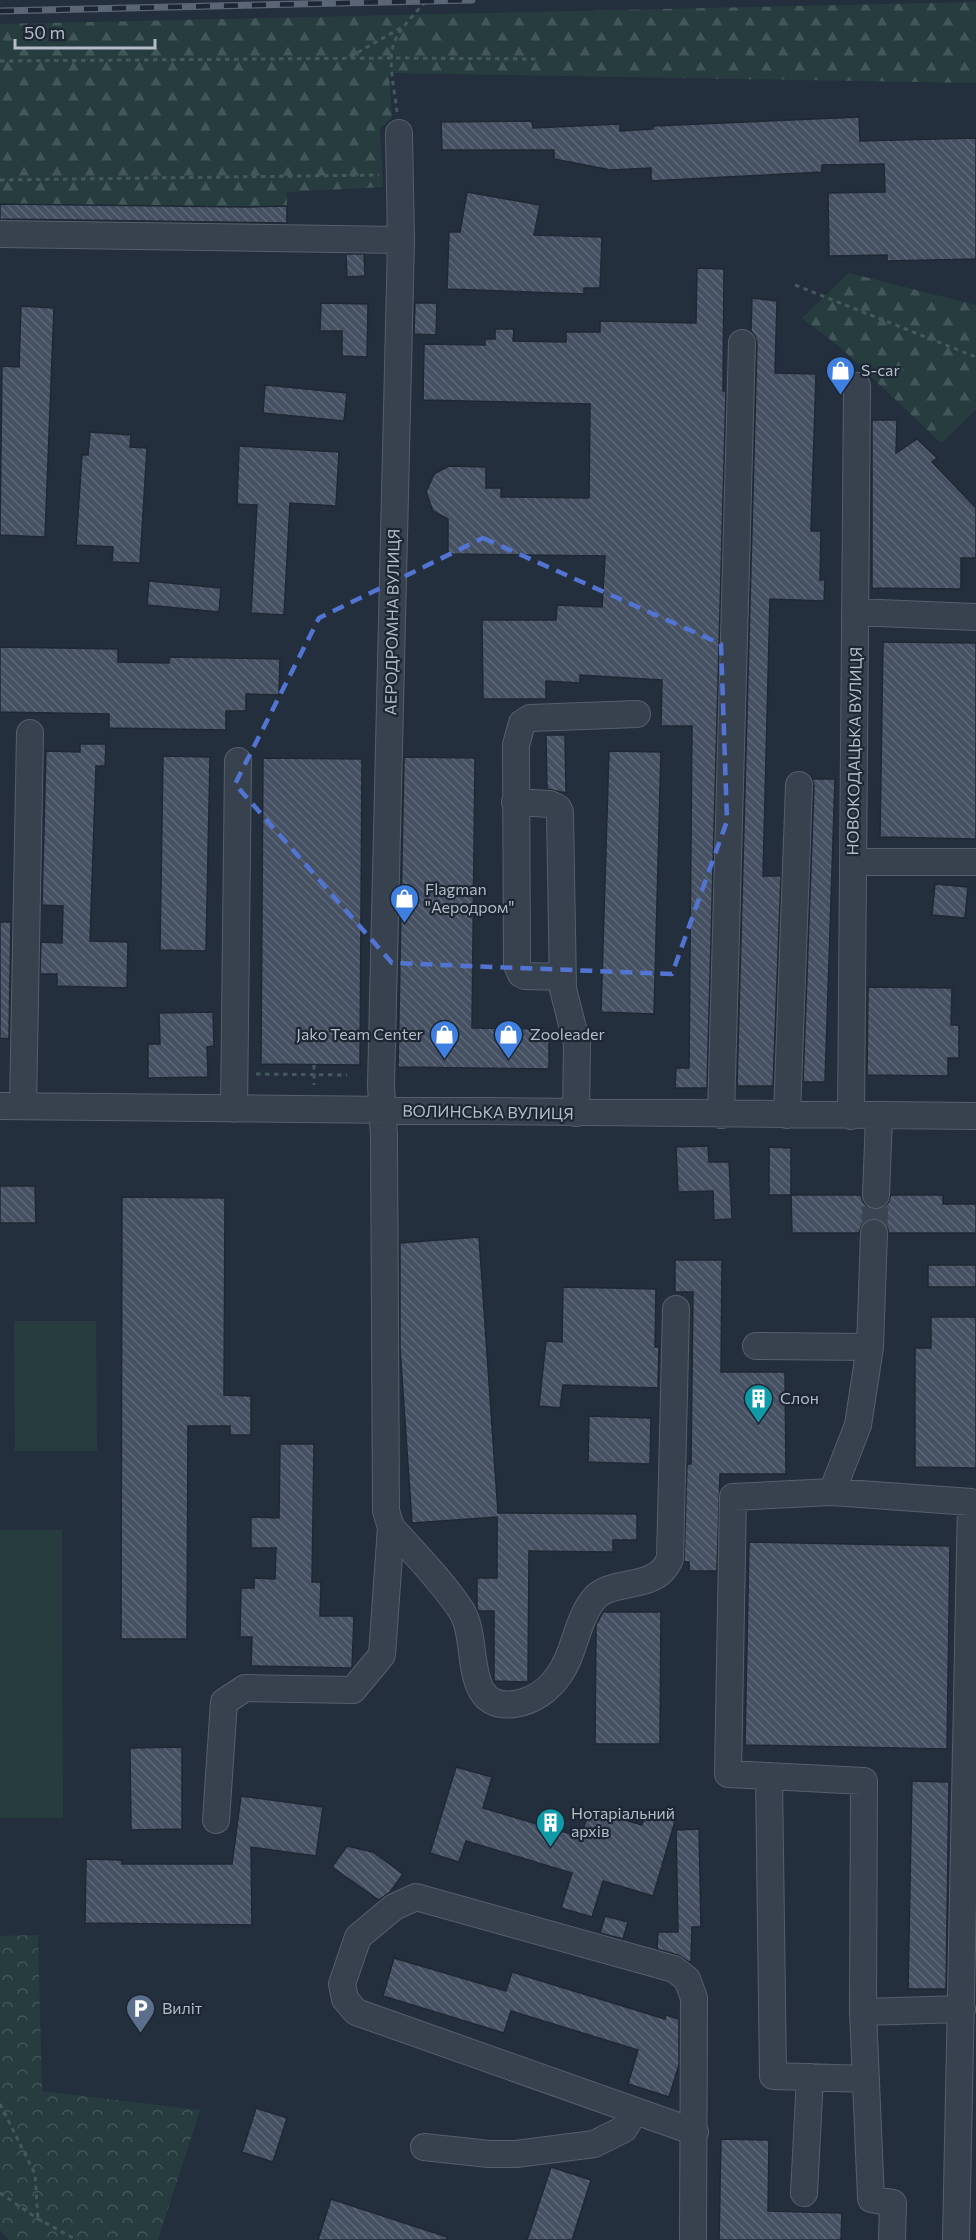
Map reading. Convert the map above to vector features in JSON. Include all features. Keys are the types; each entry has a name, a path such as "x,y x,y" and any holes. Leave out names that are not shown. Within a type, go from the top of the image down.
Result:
{"street":[{"name":"АЕРОДРОМНА ВУЛИЦЯ","path":"216,1820 224,1702 245,1689 353,1690 382,1655 391,1527 386,1511 382,1110 401,240 399,133"},
{"path":"0,234 401,240"},
{"path":"721,1115 742,343"},
{"name":"НОВОКОДАЦЬКА ВУЛИЦЯ","path":"851,1116 857,386"},
{"path":"855,612 976,617"},
{"path":"563,977 525,976 521,974 517,965 516,745 522,723 530,718 637,714"},
{"path":"11,1106 30,733"},
{"path":"234,1109 237,761"},
{"path":"787,1115 799,785"},
{"path":"515,802 550,804 558,808 560,812 563,989 577,1044 576,1113"},
{"path":"853,862 976,862"},
{"name":"ВОЛИНСЬКА ВУЛИЦЯ","path":"11,1106 879,1117 976,1116"},
{"path":"876,1195 879,1117"},
{"path":"832,1492 858,1425 870,1347 874,1233"},
{"path":"391,1527 463,1612 470,1630 479,1685 484,1696 493,1703 505,1705 521,1703 541,1694 560,1675 594,1598 603,1592 650,1578 662,1571 670,1559 676,1309"},
{"path":"756,1346 870,1347"},
{"path":"892,2240 893,2203 872,2199 863,2012 864,1780 728,1774 734,1497 832,1492 971,1502 957,2240"},
{"path":"769,1776 773,2076 866,2079"},
{"path":"693,2240 694,2132 694,1998 687,1979 674,1969 416,1897 394,1907 358,1937 342,1984 345,1999 356,2012 694,2132"},
{"path":"863,2012 962,2009"},
{"path":"804,2193 810,2077"},
{"path":"424,2147 489,2154 516,2154 594,2144 624,2129 635,2111"}],"path":[{"path":"399,133 392,58 394,44 406,25 427,0"},
{"path":"348,58 406,25"},
{"path":"0,61 538,59"},
{"path":"0,180 400,174"},
{"path":"795,285 976,357"},
{"path":"314,1065 314,1085"},
{"path":"234,1074 347,1075"},
{"path":"0,2104 35,2175 38,2219"},
{"path":"0,2193 38,2219 77,2240"}],"highlighted area":[{"path":"483,538 721,644 727,821 672,974 392,963 235,784 319,618"}],"green space":[{"path":"976,2 976,83 389,73 392,117 380,129 383,187 287,192 287,206 0,204 0,24"},
{"path":"849,273 976,305 976,410 941,443 841,348 802,318"},
{"path":"14,1321 96,1321 97,1451 15,1451"},
{"path":"0,1530 62,1530 63,1818 0,1818"},
{"path":"38,1935 42,2091 200,2110 158,2240 9,2240 0,2230 0,1936"}],"building":[{"path":"859,117 860,141 976,138 976,259 887,261 887,255 829,256 828,193 885,192 884,164 822,165 822,172 651,181 651,168 611,170 554,159 554,150 442,150 441,122 532,121 533,128 620,124 620,131 653,129 653,126"},
{"path":"467,192 540,205 534,235 602,237 600,288 584,288 584,294 447,289 449,232 460,232"},
{"path":"0,204 287,206 287,223 0,219"},
{"path":"346,254 364,254 365,276 347,277"},
{"path":"697,268 724,269 723,391 726,391 707,1088 675,1088 676,1068 689,1068 692,726 661,726 662,680 580,675 580,683 546,681 546,699 483,699 482,620 556,620 557,605 602,607 605,556 448,554 448,519 433,511 426,492 434,474 449,466 486,467 486,488 501,488 501,497 589,498 590,404 423,400 424,344 485,345 485,339 495,339 495,329 514,329 513,341 566,342 566,332 600,332 600,321 696,323"},
{"path":"752,298 777,301 775,373 816,374 811,531 821,531 820,580 825,580 824,601 770,599 763,876 781,876 773,1086 737,1086 757,343 751,331"},
{"path":"321,303 368,304 367,357 342,356 342,331 320,331"},
{"path":"415,303 437,303 436,335 414,334"},
{"path":"21,306 54,308 45,537 0,535 2,366 19,367"},
{"path":"265,385 347,393 344,421 263,413"},
{"path":"872,420 897,420 896,453 917,439 937,458 932,462 976,508 976,558 961,558 961,589 872,588"},
{"path":"90,432 131,435 130,447 147,448 140,563 112,562 113,547 76,545 82,455 88,455"},
{"path":"239,446 339,452 336,506 290,503 284,615 251,613 257,505 237,504"},
{"path":"149,581 221,588 219,612 147,605"},
{"path":"883,642 976,643 976,839 880,837"},
{"path":"0,647 118,649 118,662 169,663 169,657 280,659 279,695 246,694 246,711 226,711 226,730 109,728 109,714 0,712"},
{"path":"546,735 565,735 566,793 547,789"},
{"path":"80,744 106,744 105,766 96,766 90,941 128,942 127,988 57,986 57,974 40,974 41,942 62,943 63,906 42,905 46,751 80,752"},
{"path":"609,751 661,752 654,1014 601,1012"},
{"path":"163,756 210,757 206,951 160,950"},
{"path":"404,757 475,758 472,1028 549,1029 549,1069 398,1067"},
{"path":"263,758 362,759 360,1065 261,1064"},
{"path":"812,779 835,779 825,1082 803,1082 814,786"},
{"path":"935,884 968,887 965,918 932,915"},
{"path":"0,922 11,922 9,1039 0,1038"},
{"path":"868,987 952,988 951,1025 959,1025 959,1058 948,1058 948,1076 867,1075"},
{"path":"213,1012 214,1046 207,1047 208,1077 148,1078 148,1044 160,1044 159,1013"},
{"path":"708,1146 709,1162 729,1162 732,1219 714,1220 713,1191 678,1192 676,1147"},
{"path":"769,1147 791,1148 791,1195 769,1195"},
{"path":"0,1186 35,1186 36,1223 0,1223"},
{"path":"791,1195 861,1195 868,1207 876,1210 888,1203 891,1195 943,1195 943,1204 976,1204 976,1233 889,1233 882,1221 874,1218 862,1225 859,1233 792,1233"},
{"path":"122,1197 225,1198 224,1395 251,1396 251,1435 230,1435 230,1426 188,1426 187,1639 121,1639"},
{"path":"479,1237 498,1513 637,1514 637,1540 613,1540 613,1552 529,1551 528,1682 494,1681 494,1611 478,1611 477,1608 477,1578 497,1578 497,1517 412,1523 400,1348 400,1243"},
{"path":"675,1260 722,1260 721,1372 785,1372 786,1474 720,1474 717,1571 689,1571 689,1562 684,1562 687,1464 691,1464 693,1292 675,1292"},
{"path":"928,1265 976,1265 976,1287 928,1287"},
{"path":"563,1287 656,1289 655,1347 659,1347 658,1388 563,1385 560,1408 539,1406 546,1341 562,1342"},
{"path":"931,1317 976,1317 976,1468 915,1467 915,1348 931,1348"},
{"path":"589,1416 651,1418 650,1464 588,1462"},
{"path":"280,1444 314,1444 312,1582 321,1582 320,1616 354,1616 352,1668 251,1666 252,1637 240,1637 241,1588 254,1588 254,1578 275,1579 276,1548 251,1548 251,1517 279,1518"},
{"path":"749,1542 950,1546 947,1749 745,1745"},
{"path":"603,1612 661,1612 660,1744 595,1744 596,1625"},
{"path":"182,1747 182,1829 131,1830 130,1748"},
{"name":"Нотаріальний архів","path":"456,1767 492,1777 483,1808 581,1837 589,1809 642,1825 647,1809 676,1818 653,1896 603,1881 592,1917 561,1908 572,1873 466,1841 459,1862 430,1853"},
{"path":"912,1781 949,1782 946,1989 908,1989"},
{"path":"241,1796 323,1807 316,1856 251,1847 252,1925 85,1923 86,1859 122,1860 122,1864 232,1864"},
{"path":"699,1829 701,1927 692,1927 691,1962 689,1962 678,1955 657,1949 658,1932 678,1932 676,1830"},
{"path":"347,1846 373,1852 403,1874 390,1892 379,1900 332,1867"},
{"path":"605,1916 628,1922 623,1939 600,1933"},
{"path":"394,1958 506,1991 512,1972 665,2019 666,2015 679,2019 679,2065 669,2097 628,2084 638,2050 511,2011 504,2033 383,1996"},
{"path":"256,2108 287,2118 273,2162 242,2152"},
{"path":"721,2139 769,2140 768,2211 842,2213 841,2240 719,2240"},
{"path":"551,2167 591,2180 572,2240 527,2240"},
{"path":"331,2199 447,2237 447,2240 318,2240"}],"tunnel":[{"path":"874,1233 876,1195"}],"railway":[{"path":"0,11 472,0"}],"place":[{"name":"S-car","path":"840,396"},
{"name":"Flagman \"Аеродром\"","path":"404,924"},
{"name":"Jako Team Center","path":"444,1060"},
{"name":"Zooleader","path":"509,1060"},
{"name":"Слон","path":"759,1424"},
{"name":"Нотаріальний архів","path":"550,1848"},
{"name":"Виліт","path":"141,2034"}]}
